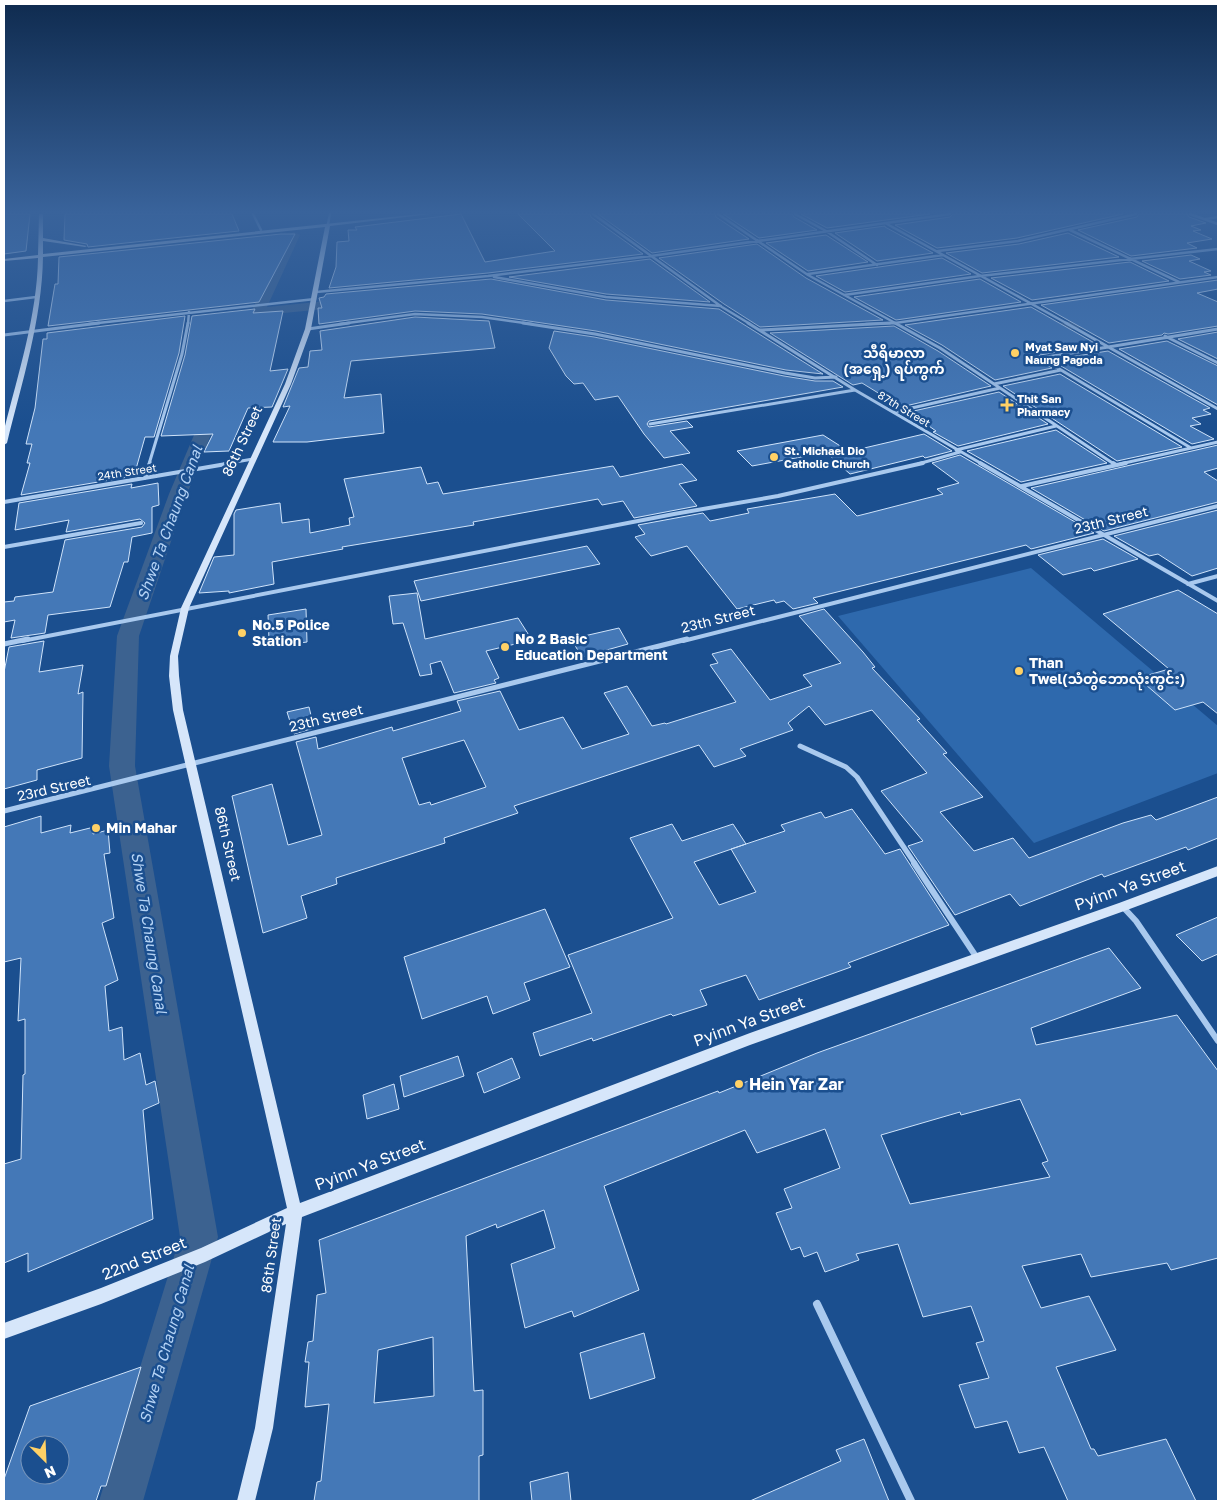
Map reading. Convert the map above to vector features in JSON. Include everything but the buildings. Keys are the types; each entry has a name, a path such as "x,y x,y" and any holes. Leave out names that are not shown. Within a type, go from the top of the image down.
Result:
{"street":[{"path":"4,443 31,332 38,284"},
{"name":"86th Street","path":"246,1501 264,1428 295,1212 192,763 178,710 174,656 185,608 288,384 308,329 317,284"},
{"path":"316,292 399,284"},
{"path":"529,284 644,302 722,306"},
{"name":"87th Street","path":"691,284 722,306 798,352 855,390 1218,601"},
{"path":"826,284 940,348 1116,464"},
{"path":"844,295 921,284"},
{"path":"994,284 1081,330 1218,409"},
{"path":"760,330 895,322 1165,284"},
{"path":"4,301 36,297"},
{"path":"4,335 189,312 280,303 314,304"},
{"path":"145,478 182,354 189,312"},
{"path":"308,329 410,314 482,317 595,334 785,373 815,378 836,377"},
{"path":"1190,448 1041,358 1165,336 1218,329"},
{"path":"1165,336 1218,364"},
{"path":"994,384 1061,370"},
{"path":"894,412 1000,388"},
{"path":"650,424 855,390"},
{"path":"4,644 152,614 778,496 935,460 958,451 1056,426"},
{"path":"1022,486 1218,442"},
{"name":"24th Street","path":"4,502 253,460"},
{"name":"23th Street","path":"109,786 192,763 1218,506"},
{"path":"4,547 141,523"},
{"path":"1188,584 1218,576"},
{"path":"800,746 846,767 857,776 978,958"},
{"name":"23rd Street","path":"4,811 109,786"},
{"name":"Pyinn Ya Street","path":"295,1212 750,1039 1124,907 1218,870"},
{"path":"1124,907 1136,921 1218,1041"},
{"name":"22nd Street","path":"4,1331 101,1296 205,1254 295,1212"},
{"path":"817,1304 911,1501"}],"shaded area":[{"name":"Than Twel(သံတွဲဘောလုံးကွင်း)","path":"1031,568 1218,726 1218,773 1034,843 838,616"}],"waterway":[{"name":"Shwe Ta Chaung Canal","path":"258,312 271,284"},
{"path":"258,312 356,302"},
{"name":"Shwe Ta Chaung Canal","path":"243,343 258,312"},
{"path":"1030,331 1110,320"},
{"name":"Shwe Ta Chaung Canal","path":"121,1501 199,1237 122,766 128,636 178,494 216,402"}],"place":[{"name":"Myat Saw Nyi Naung Pagoda","path":"1015,353"},
{"name":"Thit San Pharmacy","path":"1007,405"},
{"name":"St. Michael Dio Catholic Church","path":"774,457"},
{"name":"No.5 Police Station","path":"242,633"},
{"name":"No 2 Basic Education Department","path":"505,647"},
{"name":"Than Twel(သံတွဲဘောလုံးကွင်း)","path":"1019,671"},
{"name":"Min Mahar","path":"96,828"},
{"name":"Hein Yar Zar","path":"739,1084"}],"district":[{"name":"သီရိမာလာ (အရှေ့) ရပ်ကွက်","path":"894,362"}]}
